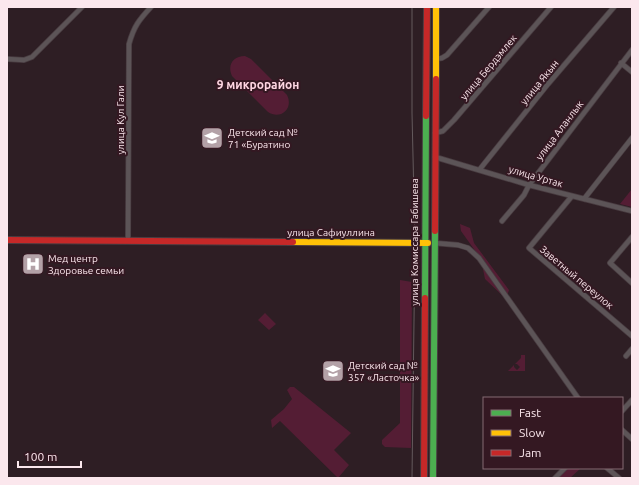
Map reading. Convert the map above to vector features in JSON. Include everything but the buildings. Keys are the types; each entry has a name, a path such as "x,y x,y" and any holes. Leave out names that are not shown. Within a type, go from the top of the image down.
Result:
{"street":[{"path":"7,59 24,60 32,57 82,7"},
{"name":"улица Кул Гали","path":"128,241 129,44 133,29 139,20 152,7"},
{"name":"улица Комиссара Габишева","path":"424,478 424,243 427,7"},
{"name":"улица Комиссара Габишева","path":"433,478 436,7"},
{"path":"435,59 442,58 447,55 489,7"},
{"name":"улица Бердэмлек","path":"435,133 443,131 454,120 551,7"},
{"name":"улица Якын","path":"480,169 548,84 614,7"},
{"name":"улица Аланлык","path":"502,221 524,195 529,185 632,50"},
{"path":"621,63 632,72"},
{"path":"584,199 632,138"},
{"name":"улица Уртак","path":"435,157 480,169 529,185 632,211"},
{"name":"Заветный переулок","path":"572,196 529,248 632,336"},
{"path":"632,237 610,263 632,282"},
{"name":"улица Сафиуллина","path":"7,240 434,243 458,245 468,248 479,258 577,397"},
{"path":"626,356 632,349"},
{"path":"623,410 632,400"},
{"path":"623,431 632,439"},
{"path":"555,478 564,469"},
{"path":"608,469 619,478"}],"shaded area":[{"path":"245,56 251,59 287,95 289,105 285,112 277,115 268,112 232,76 230,68 232,62 234,59"},
{"path":"632,189 632,207 620,204"},
{"path":"460,224 470,228 474,243 509,290 506,299 485,279 481,259 461,231"},
{"path":"400,280 412,282 411,448 385,447 382,444 382,440 400,423"},
{"path":"265,313 276,324 269,330 258,320"},
{"path":"521,355 525,355 525,371 508,371 514,365 517,370 520,367 515,364 521,358"},
{"path":"290,387 294,387 351,433 334,450 349,465 338,478 280,421 272,428 271,420 284,409 292,399 287,390"},
{"path":"567,469 580,469 570,478 558,478"}],"tram line":[{"path":"412,7 412,113 415,243 412,478"}],"traffic: fast":[{"path":"425,298 426,116"},
{"path":"433,478 435,231"}],"traffic: slow":[{"path":"436,7 436,79"},
{"path":"293,242 428,243"}],"traffic: jam":[{"path":"426,116 427,7"},
{"path":"435,231 436,79"},
{"path":"7,240 293,242"},
{"path":"424,478 425,298"}],"place":[{"name":"Детский сад № 71 «Буратино","path":"212,138"},
{"name":"Мед центр Здоровье семьи","path":"33,264"},
{"name":"Детский сад № 357 «Ласточка»","path":"333,371"}],"district":[{"name":"9 микрорайон","path":"258,85"}]}
